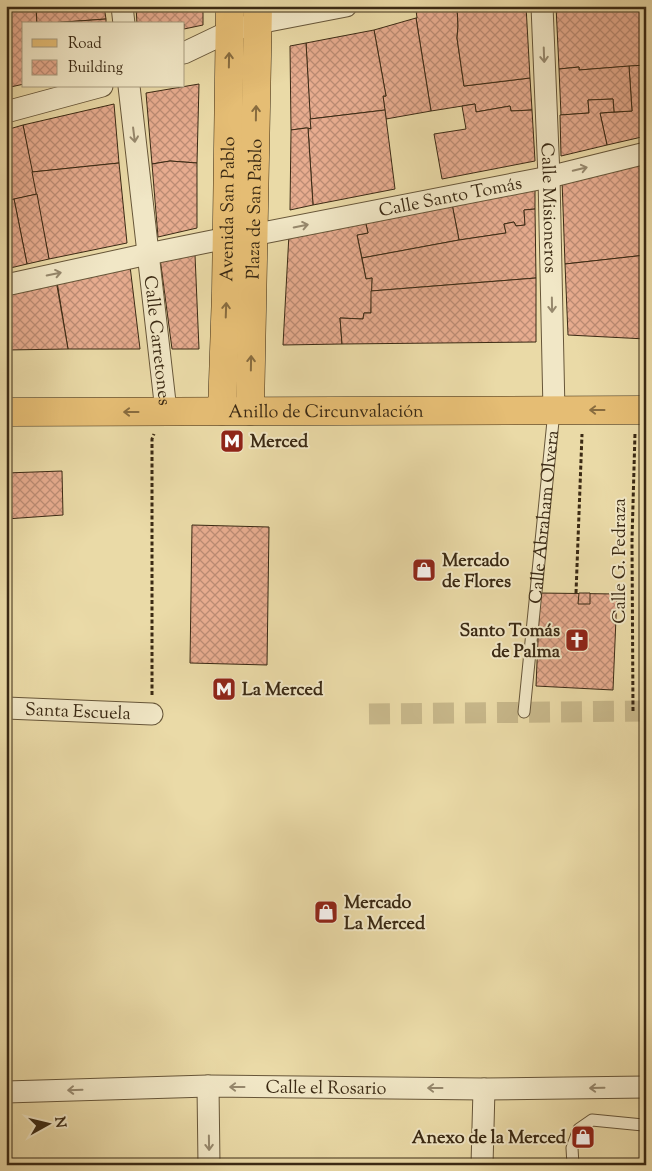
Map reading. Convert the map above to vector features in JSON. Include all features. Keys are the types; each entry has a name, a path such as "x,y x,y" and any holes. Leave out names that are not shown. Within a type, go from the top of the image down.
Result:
{"main road":[{"name":"Plaza de San Pablo","path":"250,412 240,237 258,14"},
{"name":"Avenida San Pablo","path":"222,411 226,292 240,237 230,19"},
{"name":"Anillo de Circunvalación","path":"6,412 641,410"}],"street":[{"path":"122,6 124,22"},
{"path":"185,52 230,19 258,14 346,6"},
{"name":"Calle Misioneros","path":"542,6 549,177 554,410"},
{"path":"6,112 95,88"},
{"name":"Calle Carretones","path":"129,88 166,412"},
{"name":"Calle Santo Tomás","path":"6,285 148,254 549,177 646,153"},
{"name":"Santa Escuela","path":"6,708 152,714"},
{"path":"208,1086 209,1165"},
{"name":"Calle el Rosario","path":"6,1092 208,1086 484,1089 646,1087"},
{"path":"482,1165 484,1089"}],"lane":[{"name":"Calle Abraham Olvera","path":"524,712 554,410"},
{"path":"573,1165 572,1148 579,1129 592,1120 643,1125 646,1127"}],"path":[{"path":"576,593 584,410"},
{"name":"Calle G. Pedraza","path":"633,712 632,540 641,410"},
{"name":"Calle Carretones","path":"152,714 152,439 166,412"}],"building":[{"path":"6,6 36,6 37,22 22,22 22,84 6,88"},
{"path":"36,6 104,6 106,19 65,22 37,22"},
{"path":"136,6 203,6 203,25 185,29 185,22 137,22"},
{"path":"457,6 457,38 464,86 530,78 532,110 511,111 510,106 476,112 475,104 431,111 416,10"},
{"path":"457,6 526,6 530,78 464,86 457,38"},
{"path":"556,6 646,6 646,65 579,70 579,67 559,69"},
{"path":"416,18 431,111 386,119 383,96 386,96 374,30"},
{"path":"106,19 106,22 65,22"},
{"path":"374,30 386,96 383,96 385,110 310,119 306,43"},
{"path":"306,43 311,129 291,130 290,46"},
{"path":"646,65 646,136 607,145 600,113 632,111 629,66"},
{"path":"629,66 632,111 614,112 613,99 588,100 589,113 561,115 559,69 579,67 579,70"},
{"path":"199,84 197,163 170,161 152,164 146,93 185,88 185,86"},
{"path":"613,99 614,112 600,113 607,145 561,156 560,115 589,113 588,100"},
{"path":"114,104 119,163 32,172 23,125"},
{"path":"475,104 476,112 510,106 511,111 532,110 535,161 442,179 434,134 466,129 462,106"},
{"path":"385,110 395,189 313,205 308,128 311,129 310,119"},
{"path":"23,125 37,194 6,201 6,130"},
{"path":"308,128 313,205 290,210 291,130"},
{"path":"170,161 197,163 197,228 158,237 152,164"},
{"path":"645,162 646,255 565,264 562,180"},
{"path":"119,163 127,243 49,259 32,172"},
{"path":"535,186 535,209 524,210 525,225 516,226 514,222 504,224 506,233 459,240 452,204"},
{"path":"37,194 49,259 27,264 14,199"},
{"path":"14,199 27,264 6,269 6,201"},
{"path":"452,204 459,240 362,258 357,235 368,233 365,220"},
{"path":"535,209 536,278 371,291 372,278 366,279 362,258 506,233 504,224 514,222 516,226 525,225 524,210"},
{"path":"365,220 368,233 357,235 366,279 372,278 371,313 364,313 363,319 340,318 342,344 283,345 289,234"},
{"path":"195,255 199,349 172,349 160,258"},
{"path":"646,255 644,324 646,324 646,339 568,335 565,264"},
{"path":"130,266 140,349 68,349 57,282"},
{"path":"644,274 646,274 646,324 644,324"},
{"path":"536,278 536,342 342,344 340,318 363,319 364,313 371,313 371,291"},
{"path":"56,280 68,349 6,350 6,291"},
{"path":"62,471 63,515 6,519 6,473"},
{"path":"192,525 269,527 267,665 190,663"},
{"name":"Santo Tomás de Palma","path":"540,593 617,594 613,690 536,686"},
{"path":"579,593 590,593 590,604 578,604"}],"tunnel":[{"path":"369,714 646,711"}],"place":[{"name":"Merced","path":"232,441"},
{"name":"Mercado de Flores","path":"424,570"},
{"name":"Santo Tomás de Palma","path":"577,640"},
{"name":"La Merced","path":"224,689"},
{"name":"Mercado La Merced","path":"326,912"},
{"name":"Anexo de la Merced","path":"583,1137"}]}
